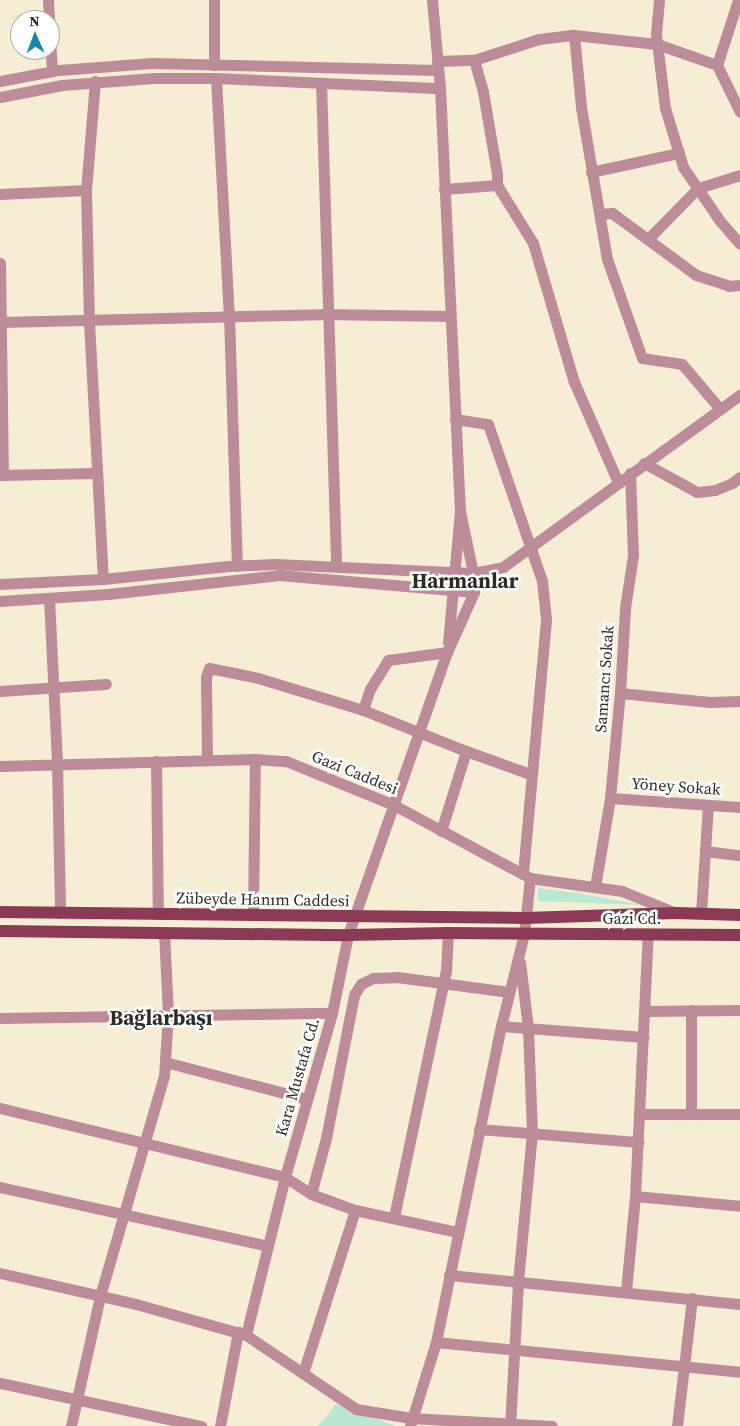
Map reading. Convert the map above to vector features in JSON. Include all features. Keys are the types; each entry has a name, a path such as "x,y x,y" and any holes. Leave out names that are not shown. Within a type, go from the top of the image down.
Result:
{"main road":[{"name":"Zübeyde Hanım Caddesi","path":"0,912 526,918"},
{"name":"Gazi Cd.","path":"526,918 676,912 740,915"},
{"name":"Gazi Cd.","path":"0,931 348,935 448,933 740,935"}],"street":[{"path":"214,0 214,65"},
{"path":"432,0 440,88 460,511 447,652"},
{"path":"659,0 657,44 665,108 683,167 740,244"},
{"path":"738,0 717,65 740,112"},
{"path":"574,35 581,106 591,172 608,259 642,358 682,364 720,409"},
{"path":"0,81 52,72 152,63 214,65 437,65 474,60 539,39 574,35 657,44 717,65"},
{"path":"51,60 52,72"},
{"path":"474,60 483,92 497,174 497,185 533,244 574,382 618,482"},
{"path":"0,97 62,84 95,81 216,78 440,88"},
{"path":"216,78 229,316 237,566"},
{"path":"95,81 86,190 96,473 103,579"},
{"path":"321,83 336,566"},
{"path":"591,172 679,153"},
{"path":"648,239 698,188 740,175"},
{"path":"444,189 497,185"},
{"path":"0,194 86,190"},
{"path":"600,214 612,213 696,275 729,286 740,285"},
{"path":"0,263 2,475 96,473"},
{"path":"1,322 90,322 329,314 450,316"},
{"path":"0,584 103,579 237,566 336,566 473,572 502,567 740,395"},
{"path":"411,1422 436,1342 501,1026 524,934 530,774 546,620 542,582 488,424 456,419"},
{"path":"644,463 697,492 715,490 732,483 740,477"},
{"name":"Samancı Sokak","path":"594,887 610,798 620,693 625,608 633,555 630,473"},
{"path":"447,652 474,592 473,572 460,511"},
{"path":"0,601 108,594 279,575 474,592"},
{"path":"50,598 57,764 60,913"},
{"path":"362,710 370,689 388,660 447,652"},
{"name":"Kara Mustafa Cd.","path":"220,1426 242,1334 268,1246 284,1177 332,1013 348,935 447,652"},
{"path":"207,760 206,677 209,668 258,678 362,710 466,752 530,774"},
{"path":"0,691 106,684"},
{"path":"620,693 710,702 740,701"},
{"path":"441,831 466,752"},
{"path":"252,915 255,759"},
{"name":"Gazi Caddesi","path":"0,766 255,759 286,761 394,805 526,876 622,891 676,912"},
{"path":"156,761 158,914"},
{"name":"Yöney Sokak","path":"610,798 740,807"},
{"path":"701,914 708,805"},
{"path":"705,851 740,855"},
{"path":"71,1426 100,1296 122,1214 164,1076 168,1014 164,932"},
{"path":"394,1217 442,982 446,971 448,933"},
{"path":"626,1291 635,1196 648,934"},
{"path":"510,1424 518,1281 532,1132 528,1028 519,954"},
{"path":"311,1194 326,1138 354,994 361,984 383,977 442,982 509,992"},
{"path":"690,1010 691,1114"},
{"path":"645,1011 740,1010"},
{"path":"0,1018 332,1013"},
{"path":"501,1026 644,1037"},
{"path":"165,1062 307,1099"},
{"path":"0,1108 284,1177 311,1194 355,1210 458,1232"},
{"path":"640,1114 740,1114"},
{"path":"479,1129 638,1142"},
{"path":"0,1187 268,1246"},
{"path":"635,1196 740,1206"},
{"path":"303,1374 355,1210"},
{"path":"0,1273 100,1296 242,1334 356,1409 411,1422 552,1426"},
{"path":"449,1275 626,1291 740,1304"},
{"path":"677,1426 692,1298"},
{"path":"436,1342 740,1372"},
{"path":"0,1383 200,1426"}],"green space":[{"path":"538,888 577,893 642,905 538,901"},
{"path":"336,1404 396,1426 318,1426"}],"district":[{"name":"Harmanlar","path":"465,581"},
{"name":"Bağlarbaşı","path":"161,1018"}]}
